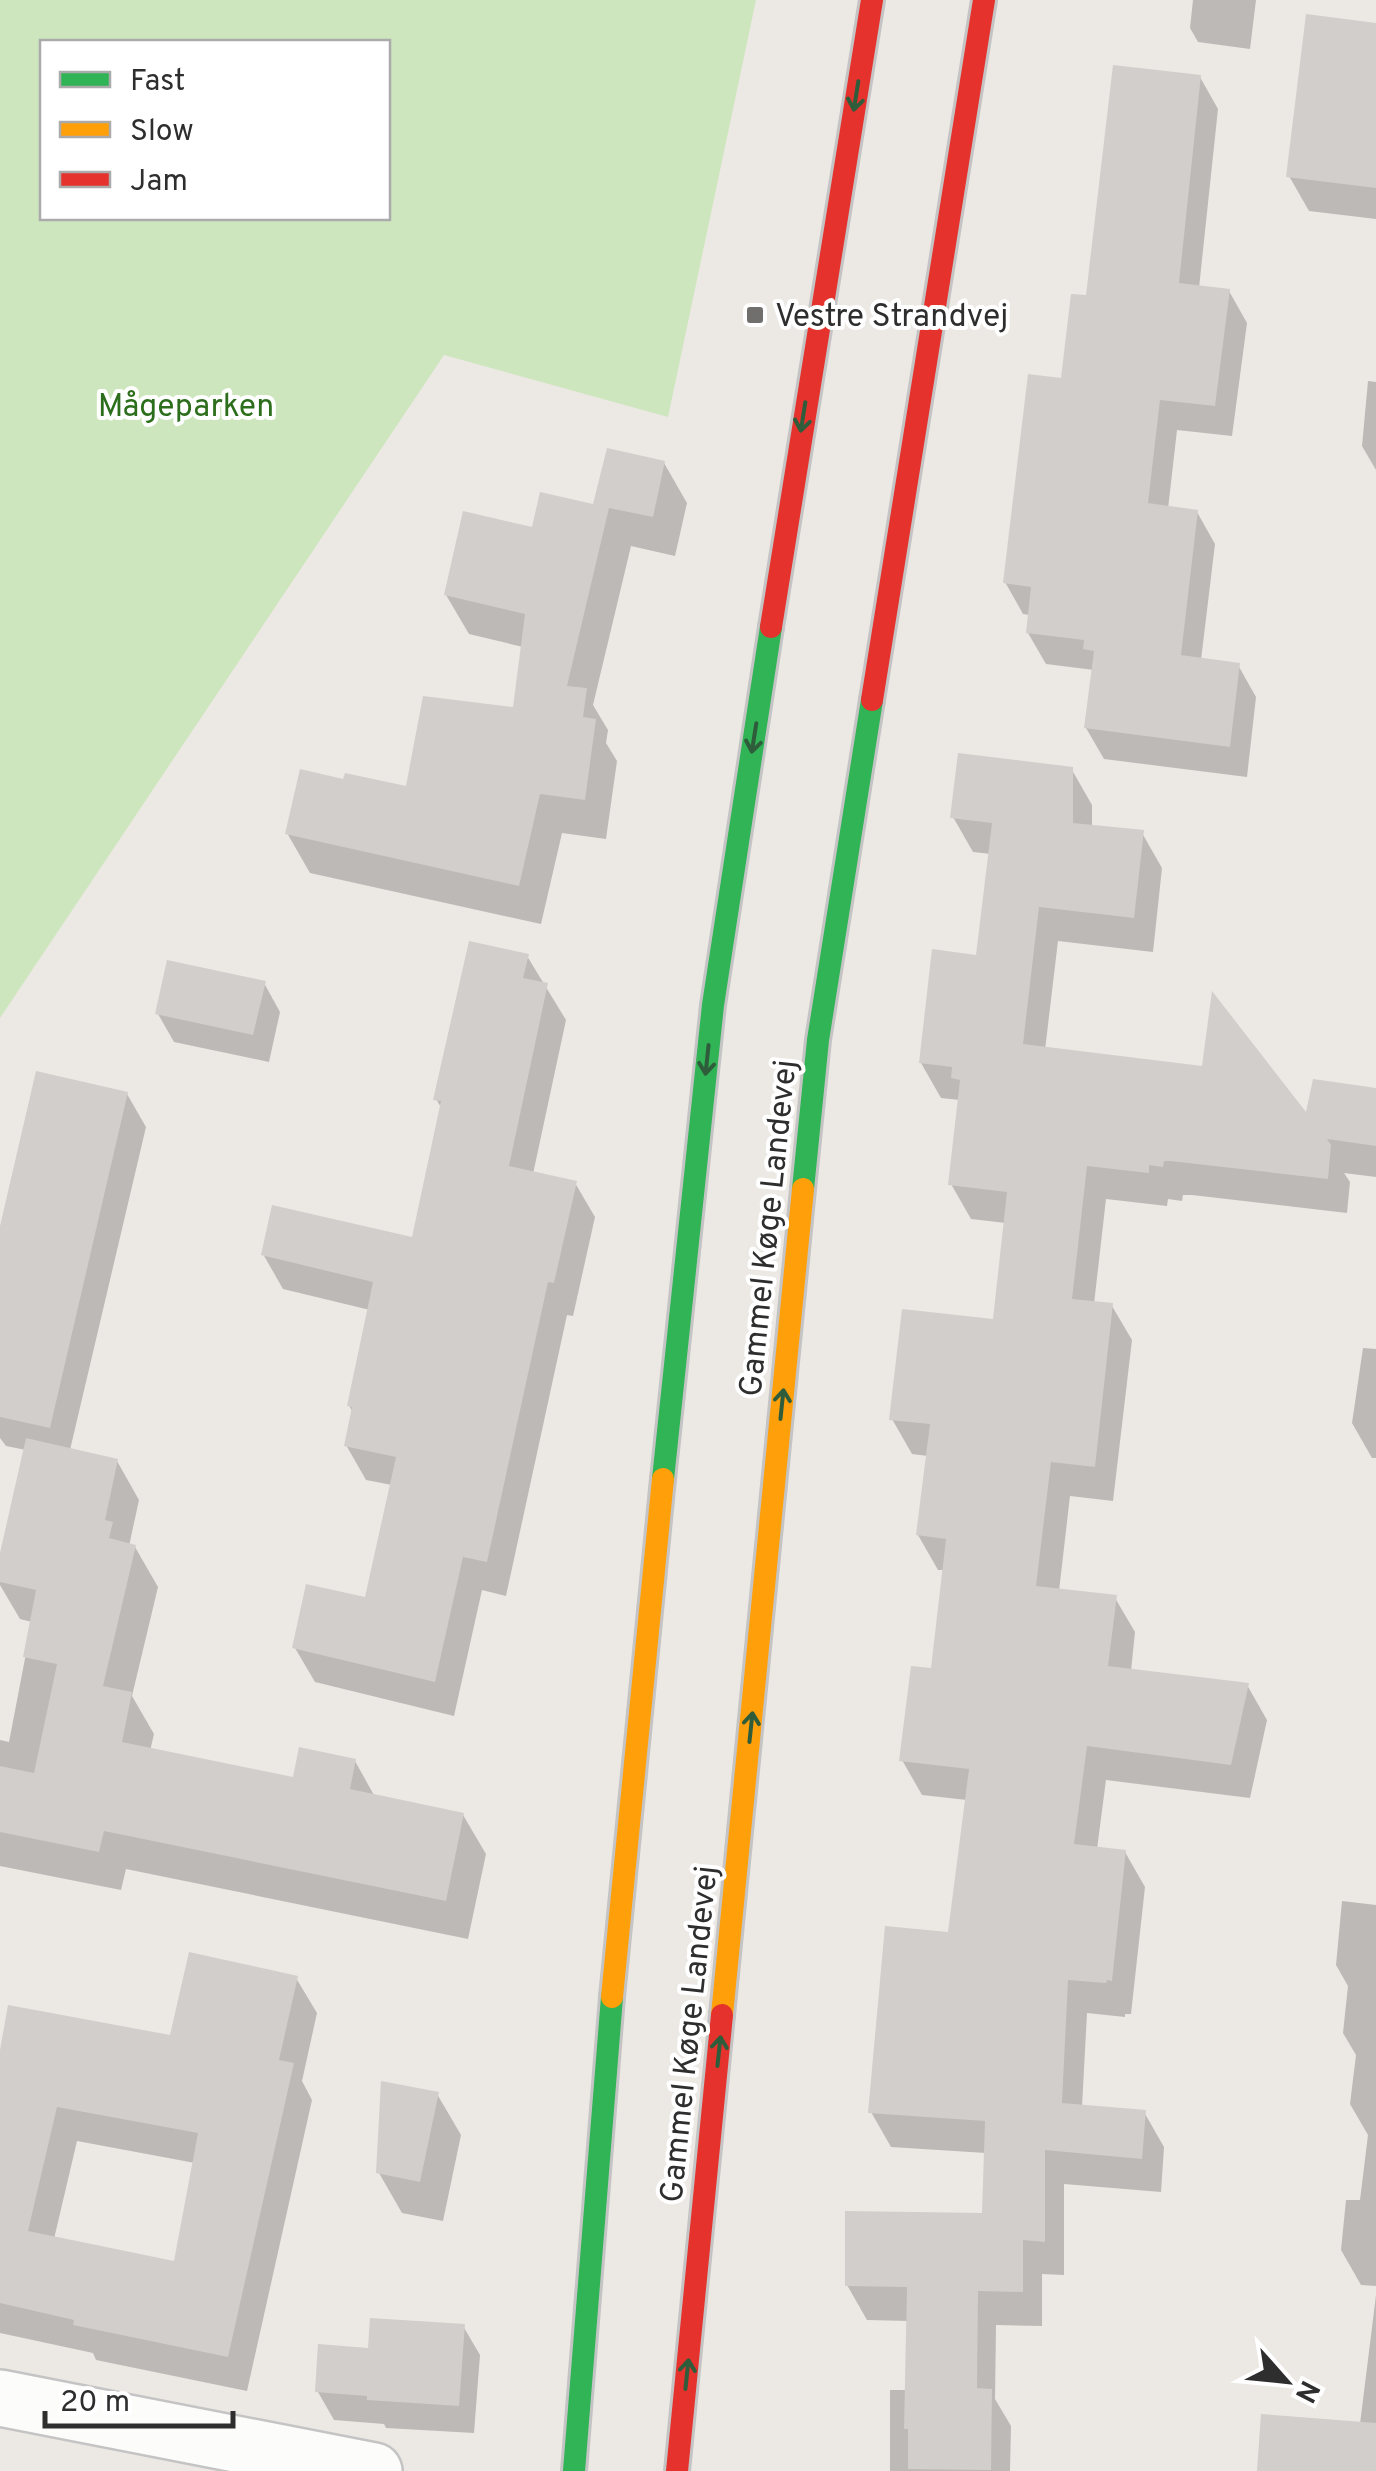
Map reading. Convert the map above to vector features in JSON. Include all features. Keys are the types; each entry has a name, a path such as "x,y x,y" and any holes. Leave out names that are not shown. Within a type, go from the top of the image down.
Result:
{"main road":[{"path":"574,2471 614,1984 713,1005 802,421 872,0"},
{"name":"Gammel Køge Landevej","path":"678,2471 818,1040 984,0"}],"street":[{"path":"0,2398 374,2471"}],"green space":[{"name":"Mågeparken","path":"0,0 756,0 668,417 444,355 0,1018"}],"building":[{"path":"1306,14 1376,23 1376,188 1286,177"},
{"path":"1113,65 1201,75 1179,283 1230,289 1215,406 1160,400 1148,503 1198,510 1181,655 1240,663 1230,747 1084,728 1094,651 1083,649 1084,640 1026,633 1031,587 1003,583 1028,374 1061,378 1071,294 1086,295"},
{"path":"607,448 665,461 653,517 609,508 567,686 587,688 583,717 596,719 585,800 540,794 519,886 285,834 300,769 343,779 345,773 406,786 423,696 513,707 525,614 444,595 463,511 532,527 540,492 593,504"},
{"path":"958,753 1073,767 1073,823 1144,830 1134,918 1039,907 1023,1044 1202,1066 1212,991 1306,1112 1313,1079 1376,1088 1376,1146 1327,1139 1331,1145 1328,1179 1170,1161 1164,1161 1163,1167 1149,1165 1149,1173 1087,1166 1072,1299 1113,1303 1095,1467 1051,1462 1036,1586 1117,1595 1108,1666 1249,1683 1231,1765 1087,1746 1074,1844 1126,1850 1112,1981 1068,1980 1062,2103 1146,2110 1142,2159 1045,2150 1045,2242 1023,2240 1023,2292 978,2291 977,2388 992,2389 991,2470 908,2469 908,2429 904,2429 907,2287 845,2286 845,2211 982,2213 985,2121 868,2113 885,1926 948,1932 969,1769 899,1761 911,1666 931,1668 946,1539 916,1535 930,1424 889,1420 902,1309 993,1319 1007,1192 948,1185 960,1080 951,1078 952,1067 919,1063 932,949 976,955 992,823 950,818"},
{"path":"469,941 529,954 523,978 548,983 509,1166 577,1181 554,1283 548,1282 487,1562 463,1557 435,1682 292,1648 306,1584 365,1597 396,1457 344,1446 352,1407 347,1406 373,1282 261,1255 272,1205 412,1237 441,1101 433,1100"},
{"path":"167,960 266,981 253,1035 155,1014"},
{"path":"36,1071 128,1092 50,1428 0,1417 0,1226"},
{"path":"26,1438 118,1459 105,1520 113,1522 109,1538 136,1545 103,1686 132,1692 122,1742 293,1777 299,1747 356,1759 350,1789 464,1813 446,1901 104,1831 99,1852 0,1832 0,1766 34,1773 57,1664 23,1657 36,1590 0,1582 0,1553"},
{"path":"189,1952 298,1976 279,2060 294,2063 228,2357 73,2325 74,2320 0,2303 0,2050 8,2005 170,2035","holes":["57,2107 198,2133 174,2261 28,2231"]},
{"path":"381,2081 439,2092 420,2182 376,2173"},
{"path":"370,2318 465,2324 459,2406 315,2392 318,2344 368,2348"},
{"path":"1261,2414 1376,2423 1376,2471 1257,2471"}],"traffic: fast":[{"path":"663,1479 713,1005 771,627"},
{"path":"803,1189 818,1040 872,700"},
{"path":"574,2471 612,1997"}],"traffic: slow":[{"path":"722,2015 803,1189"},
{"path":"612,1997 663,1479"}],"traffic: jam":[{"path":"771,627 872,0"},
{"path":"872,700 984,0"},
{"path":"677,2471 722,2015"}],"place":[{"name":"Vestre Strandvej","path":"755,315"}]}
